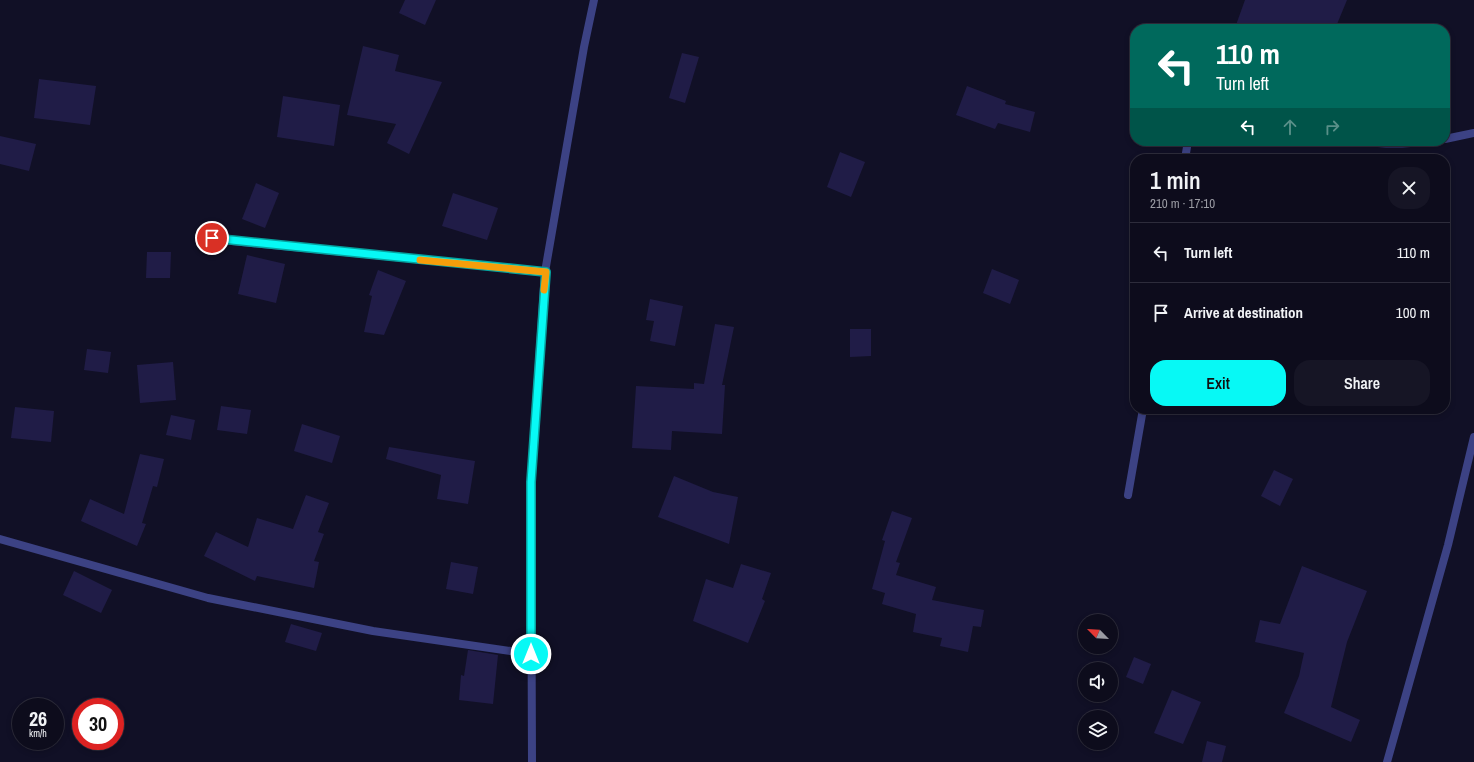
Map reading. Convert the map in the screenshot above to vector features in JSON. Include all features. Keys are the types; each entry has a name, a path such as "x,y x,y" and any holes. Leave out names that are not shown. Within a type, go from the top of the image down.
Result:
{"street":[{"path":"532,762 531,482 546,272 584,47 594,0"},
{"path":"1450,138 1474,133"},
{"path":"212,238 546,272"},
{"path":"1128,495 1141,414"},
{"path":"1387,762 1448,546 1474,437"},
{"path":"0,539 208,598 373,631 531,654"}],"building":[{"path":"405,0 436,0 425,25 399,13"},
{"path":"1245,0 1347,0 1337,24 1236,24"},
{"path":"363,46 399,55 395,71 442,82 409,154 387,143 396,124 347,115"},
{"path":"682,53 699,57 685,103 669,98"},
{"path":"39,79 96,86 90,125 34,118"},
{"path":"967,86 1006,101 1005,104 1035,112 1030,132 998,123 995,129 956,115"},
{"path":"283,96 340,105 334,146 277,137"},
{"path":"0,136 36,144 29,171 0,164"},
{"path":"840,152 865,162 851,197 827,187"},
{"path":"256,183 279,193 265,228 242,219"},
{"path":"453,193 498,208 487,240 442,226"},
{"path":"147,252 171,252 170,278 146,278"},
{"path":"247,255 285,264 276,303 238,294"},
{"path":"992,269 1019,280 1010,304 983,293"},
{"path":"378,270 406,281 384,335 364,332 372,296 369,295"},
{"path":"650,299 683,306 675,346 650,341 654,321 646,320"},
{"path":"715,324 734,327 722,385 725,385 722,434 672,431 671,450 632,448 636,386 694,389 694,383 704,384"},
{"path":"850,329 871,329 871,356 850,357"},
{"path":"87,349 111,352 108,373 84,370"},
{"path":"173,362 176,400 140,403 137,365"},
{"path":"221,406 251,410 247,434 217,430"},
{"path":"15,407 54,411 51,442 11,438"},
{"path":"171,415 195,420 191,440 166,435"},
{"path":"302,424 340,436 332,463 294,451"},
{"path":"389,447 475,461 468,504 437,499 441,475 386,459"},
{"path":"140,454 164,459 157,487 153,486 142,523 146,524 137,546 81,521 90,499 124,514"},
{"path":"1274,470 1293,479 1280,506 1261,496"},
{"path":"674,476 713,492 738,497 729,544 658,517"},
{"path":"306,495 329,503 318,532 324,534 314,561 319,562 314,588 257,576 255,581 204,556 216,532 248,547 257,518 293,529"},
{"path":"892,511 912,518 896,562 900,563 896,575 936,587 932,600 984,610 981,627 973,626 968,652 940,646 942,638 913,632 916,614 882,604 885,593 872,589 885,541 882,540"},
{"path":"451,562 478,567 473,594 446,589"},
{"path":"741,564 771,573 762,599 765,601 748,643 693,621 706,579 733,588"},
{"path":"1302,566 1367,591 1347,642 1331,707 1360,720 1351,742 1284,713 1299,676 1304,653 1255,642 1260,620 1280,624"},
{"path":"74,571 112,590 101,613 63,595"},
{"path":"291,624 322,633 316,651 285,642"},
{"path":"468,650 498,655 493,704 459,700 461,675 464,676"},
{"path":"1134,657 1151,664 1143,684 1126,677"},
{"path":"1172,690 1201,702 1183,744 1154,733"},
{"path":"1207,741 1226,746 1222,762 1202,762"}],"slow traffic":[{"path":"420,260 546,272 544,290"}],"route":[{"path":"212,238 546,272 531,482 531,654"}]}
